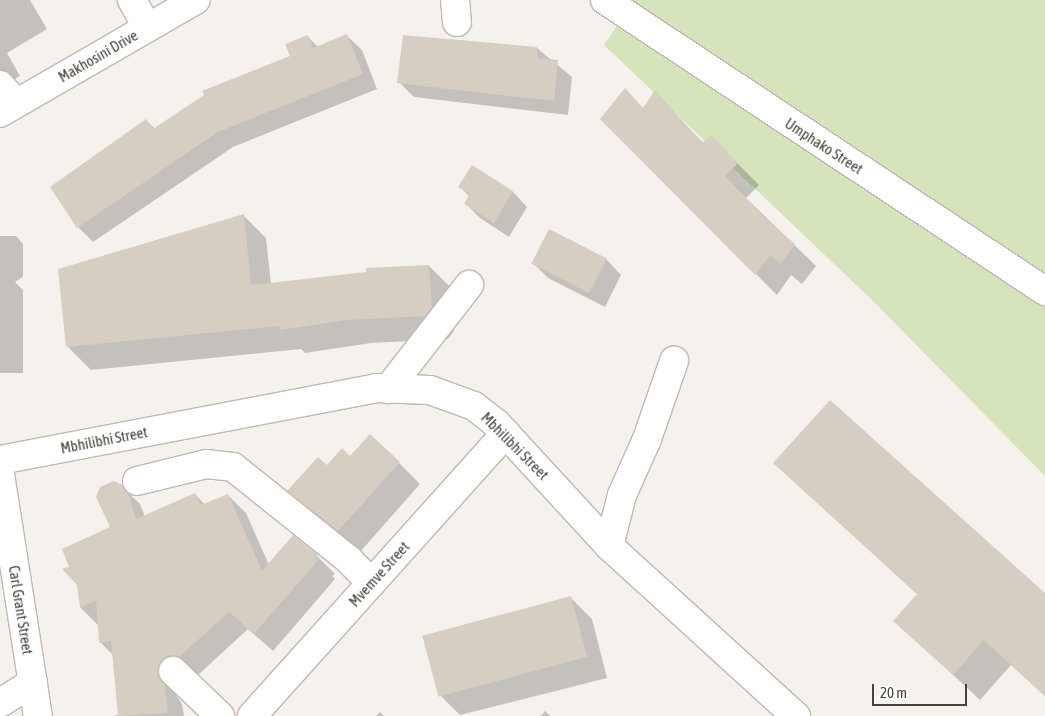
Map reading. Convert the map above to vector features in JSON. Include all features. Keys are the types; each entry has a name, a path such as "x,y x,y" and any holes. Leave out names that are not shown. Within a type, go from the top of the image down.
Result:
{"street":[{"path":"132,0 147,27"},
{"name":"Makhosini Drive","path":"5,100 196,0"},
{"name":"Umphako Street","path":"604,0 1045,291"},
{"path":"388,388 469,285"},
{"path":"609,546 622,495 647,439 674,361"},
{"name":"Mbhilibhi Street","path":"0,460 376,388 430,390 474,406 506,433 609,546 796,716"},
{"name":"Mvemve Street","path":"252,716 506,433"},
{"path":"137,480 206,464 233,467 349,560 371,583"},
{"name":"Carl Grant Street","path":"0,474 38,716"},
{"path":"173,671 220,716"},
{"path":"0,703 33,682"}],"green space":[{"path":"605,0 1045,0 1045,476 873,301 604,45 624,15"}],"building":[{"path":"347,34 363,74 218,132 77,228 50,187 146,119 153,129 204,95 202,91 290,56 285,44 308,35 313,48"},
{"path":"403,35 537,47 537,58 558,60 554,101 397,83"},
{"path":"625,88 643,108 655,90 702,143 711,135 738,163 725,176 764,217 795,244 781,264 770,255 755,275 600,119"},
{"path":"472,165 513,191 494,223 464,204 470,194 458,187"},
{"path":"244,214 251,285 366,272 366,268 429,265 432,307 425,316 347,320 280,330 280,326 66,347 58,269"},
{"path":"549,229 607,259 589,293 531,264"},
{"path":"830,400 1045,593 1045,696 984,640 953,675 893,621 917,594 773,463"},
{"path":"370,434 400,462 338,531 287,491 318,457 327,465 342,448 350,456"},
{"path":"114,481 122,485 128,493 136,519 195,493 201,505 228,494 262,571 293,535 318,555 315,558 318,560 254,634 229,612 179,657 169,656 161,661 158,675 165,685 168,713 118,716 111,641 99,643 96,600 80,608 77,585 62,569 69,567 62,549 110,527 96,497 100,487"},
{"path":"571,596 587,657 439,697 422,636"}]}
